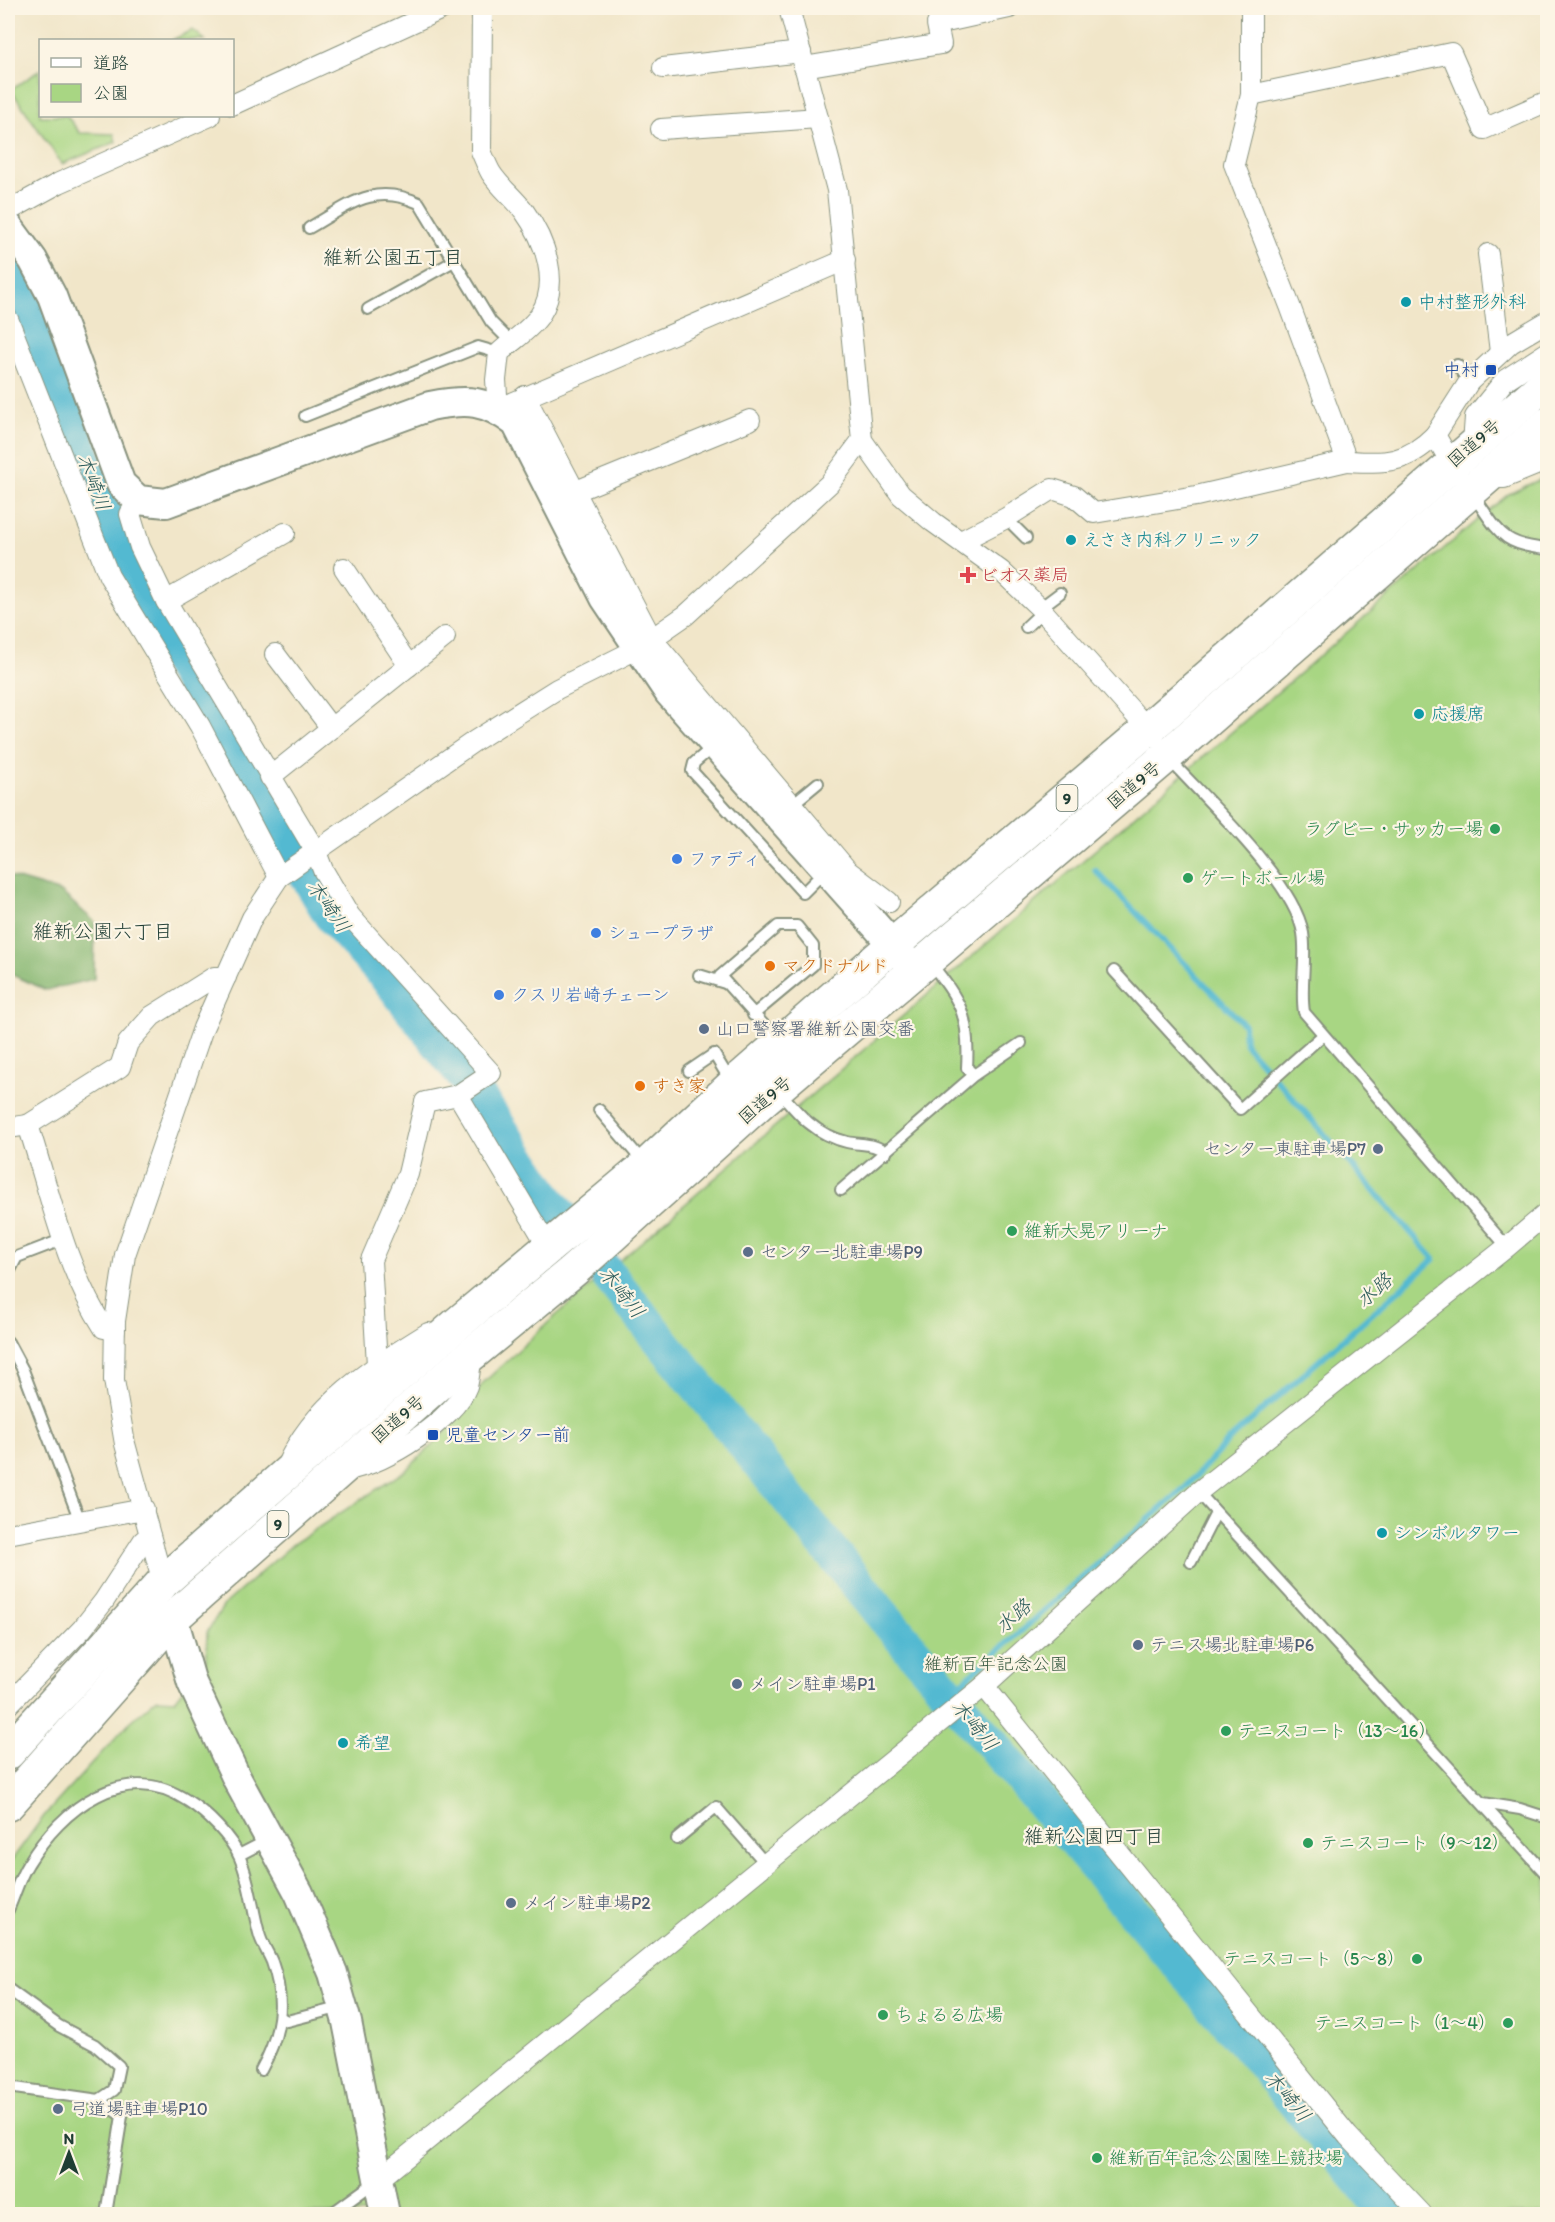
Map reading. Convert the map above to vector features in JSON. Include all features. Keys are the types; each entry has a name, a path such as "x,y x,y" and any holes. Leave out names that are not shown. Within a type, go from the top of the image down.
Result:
{"highway":[{"name":"国道9号","path":"8,1754 163,1582 457,1324 646,1165 733,1085 893,945 1149,728 1461,454 1548,381"},
{"name":"国道9号","path":"8,1804 173,1618 472,1354 574,1270 921,964 1167,756 1548,424"}],"street":[{"path":"234,104 444,8"},
{"path":"482,8 481,151 491,173 525,212 545,248 549,270 549,293 541,313 532,326 505,347 496,380 498,409"},
{"path":"789,8 837,190 862,440 901,495 933,522 1001,571 1042,610 1149,728 1167,756"},
{"path":"663,68 802,59 941,44 937,24 1009,8"},
{"path":"1251,8 1251,95 1234,164 1307,348 1347,461"},
{"path":"1251,95 1451,53 1484,129 1548,101"},
{"path":"8,211 60,183 208,117"},
{"path":"661,129 818,118"},
{"path":"8,226 33,260 52,296 121,484 138,500 166,503 430,406 455,401 482,402 498,409 516,423 565,496"},
{"path":"1488,254 1500,352"},
{"path":"498,409 845,260"},
{"path":"8,319 109,576 200,726 279,877"},
{"path":"961,541 1006,518 1052,489 1074,496 1094,513 1196,496 1347,461 1389,463 1419,450 1435,435 1469,382 1500,352 1548,321"},
{"path":"1461,454 1475,417 1505,380 1548,352"},
{"path":"525,396 605,598 786,810 826,870 893,945 921,964"},
{"path":"565,496 750,420"},
{"path":"1435,435 1461,454 1477,484 1504,478 1548,460"},
{"path":"385,2214 343,2007 318,1935 237,1779 192,1683 125,1444 114,1380 115,1330 125,1256 203,1028 252,918 279,877 473,742 547,695 645,644 686,615 782,530 829,484 862,440"},
{"path":"138,500 130,514 140,547 166,601 316,852 322,870 350,916 491,1072 458,1095 425,1102 408,1174 371,1260 377,1365"},
{"path":"166,601 285,533"},
{"path":"344,568 409,666"},
{"path":"270,777 445,637"},
{"path":"645,644 669,693 716,745 848,871 889,902"},
{"path":"275,654 331,728"},
{"path":"8,1128 28,1125 120,1067 128,1043 152,1016 214,977 226,977"},
{"path":"458,1095 553,1245"},
{"path":"28,1125 64,1239 90,1306 104,1328 115,1330"},
{"path":"378,2180 984,1686 1198,1492 1548,1212"},
{"path":"280,1480 296,1442 351,1384 432,1331 457,1324"},
{"path":"8,1534 144,1509"},
{"path":"8,1705 82,1629 104,1601 143,1541 150,1536"},
{"path":"984,1686 1348,2136 1422,2214"}],"lane":[{"path":"305,416 478,347 505,347 419,203 403,196 367,195 309,228"},
{"path":"368,309 454,261"},
{"path":"1457,365 1469,382"},
{"path":"1477,484 1502,537 1516,545 1548,549"},
{"path":"1006,518 1026,538"},
{"path":"1026,627 1060,594"},
{"path":"716,745 694,763 692,771 708,791 803,893 826,870"},
{"path":"1167,756 1262,861 1287,893 1298,914 1303,934 1301,995 1304,1012 1507,1247"},
{"path":"786,810 818,783"},
{"path":"753,1015 813,965 813,946 797,926 778,926 720,976 753,1015 781,1043"},
{"path":"921,964 956,995 964,1013 969,1036 967,1068 974,1075"},
{"path":"1114,971 1240,1109 1323,1035"},
{"path":"699,975 726,984"},
{"path":"841,1190 974,1075 1021,1043"},
{"path":"689,1071 714,1054 733,1085"},
{"path":"778,1090 803,1119 817,1131 845,1142 880,1147 886,1153"},
{"path":"599,1110 646,1165"},
{"path":"8,1274 17,1257 64,1239"},
{"path":"8,1342 23,1370 80,1521"},
{"path":"1198,1492 1548,1876"},
{"path":"1191,1562 1216,1513"},
{"path":"8,1910 27,1864 52,1832 80,1805 112,1787 145,1785 172,1790 199,1808 239,1855 248,1881 260,1937 280,1987 281,2018 272,2050 261,2070"},
{"path":"1483,1803 1520,1809 1548,1818"},
{"path":"677,1839 716,1807 766,1864"},
{"path":"239,1855 270,1839"},
{"path":"8,1989 59,2026 95,2045 119,2066 114,2090 99,2100"},
{"path":"281,2018 287,2020 343,2007"},
{"path":"8,2087 99,2100 122,2116 106,2214"},
{"path":"331,2214 378,2180"}],"green space":[{"path":"193,30 204,39 174,39"},
{"path":"39,71 39,117 68,117 80,133 114,134 116,142 62,164 11,90"},
{"name":"維新百年記念公園","path":"1547,476 1547,2214 8,2214 8,1865 44,1816 128,1724 156,1699 175,1700 206,1661 207,1632 224,1605 293,1544 405,1471 441,1437 483,1383 552,1319 1477,520 1509,494"},
{"path":"8,876 61,892 95,922 94,979 46,990 8,973"}],"waterway":[{"name":"木崎川","path":"8,272 30,317 102,506 154,620 331,915 392,983 465,1077 547,1199 884,1617 1388,2214"},
{"name":"水路","path":"949,1694 1187,1486 1228,1441 1434,1259 1245,1044 1244,1025 1095,870"}],"place":[{"name":"中村整形外科","path":"1406,302"},
{"name":"中村","path":"1491,370"},
{"name":"えさき内科クリニック","path":"1071,540"},
{"name":"ビオス薬局","path":"968,575"},
{"name":"応援席","path":"1419,714"},
{"name":"ラグビー・サッカー場","path":"1495,829"},
{"name":"ファディ","path":"677,859"},
{"name":"ゲートボール場","path":"1188,878"},
{"name":"シュープラザ","path":"596,933"},
{"name":"マクドナルド","path":"770,966"},
{"name":"クスリ岩崎チェーン","path":"499,995"},
{"name":"山口警察署維新公園交番","path":"704,1029"},
{"name":"すき家","path":"640,1086"},
{"name":"センター東駐車場P7","path":"1378,1149"},
{"name":"維新大晃アリーナ","path":"1012,1231"},
{"name":"センター北駐車場P9","path":"748,1252"},
{"name":"児童センター前","path":"433,1435"},
{"name":"シンボルタワー","path":"1382,1533"},
{"name":"テニス場北駐車場P6","path":"1138,1645"},
{"name":"メイン駐車場P1","path":"737,1684"},
{"name":"テニスコート（13～16）","path":"1226,1731"},
{"name":"希望","path":"343,1743"},
{"name":"テニスコート（9～12）","path":"1308,1843"},
{"name":"メイン駐車場P2","path":"511,1903"},
{"name":"テニスコート（5～8）","path":"1417,1959"},
{"name":"ちょるる広場","path":"883,2015"},
{"name":"テニスコート（1～4）","path":"1508,2023"},
{"name":"弓道場駐車場P10","path":"58,2109"},
{"name":"維新百年記念公園陸上競技場","path":"1097,2158"}],"district":[{"name":"維新公園五丁目","path":"393,257"},
{"name":"維新公園六丁目","path":"103,931"},
{"name":"維新公園四丁目","path":"1094,1836"}]}
